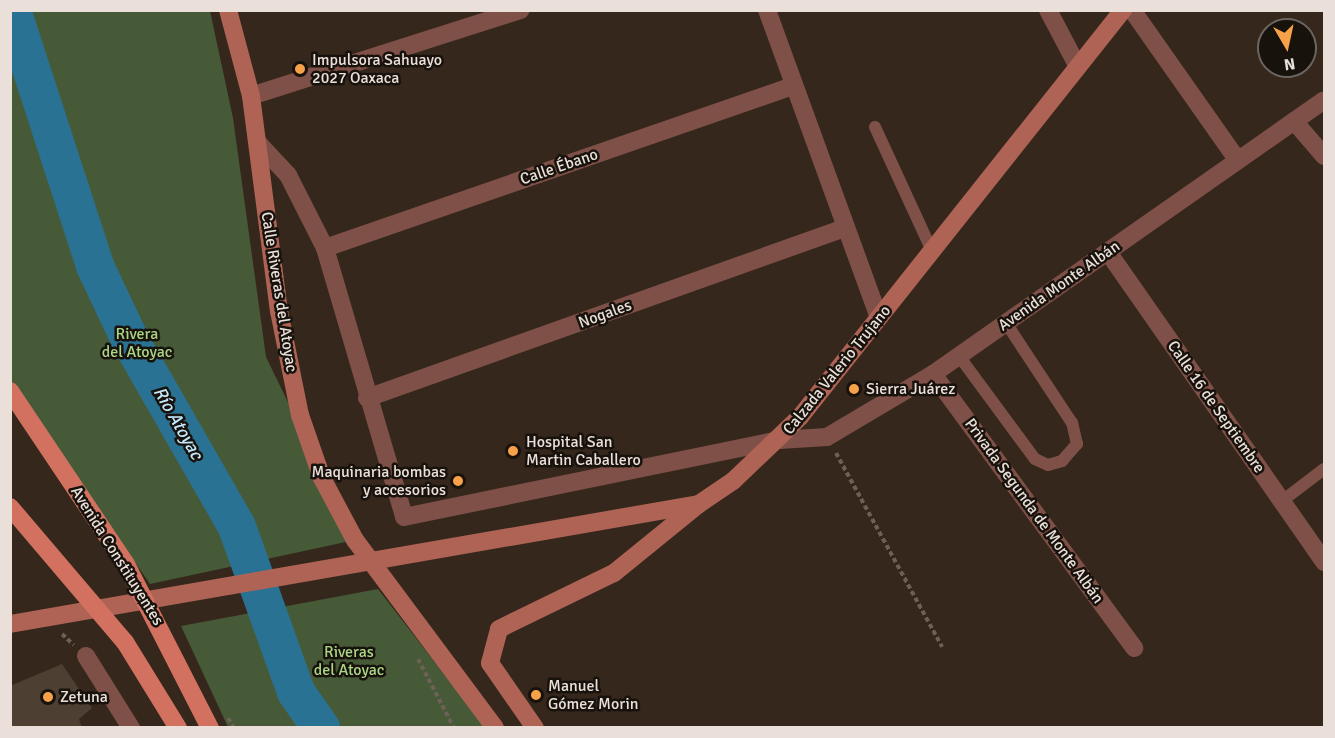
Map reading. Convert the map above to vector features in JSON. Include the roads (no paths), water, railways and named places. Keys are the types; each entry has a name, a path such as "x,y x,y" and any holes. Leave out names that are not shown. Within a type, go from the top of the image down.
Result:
{"main road":[{"name":"Avenida Constituyentes","path":"10,391 126,564 210,728"},
{"path":"10,507 125,642 178,728"}],"street":[{"name":"Calle Riveras del Atoyac","path":"228,10 251,96 279,311 300,415 322,478 370,559 495,728"},
{"path":"251,96 521,10"},
{"path":"766,10 842,229 879,317"},
{"path":"1048,10 1078,67"},
{"name":"Calzada Valerio Trujano","path":"10,624 699,504 779,440 1123,10"},
{"path":"1132,10 1238,161"},
{"name":"Calle Ébano","path":"325,248 793,86"},
{"name":"Avenida Monte Albán","path":"367,398 404,517 586,484 779,440 827,436 933,374 1324,100"},
{"path":"1294,121 1324,156"},
{"path":"258,143 288,175 325,248 367,398"},
{"name":"Nogales","path":"367,398 842,229"},
{"name":"Calle 16 de Septiembre","path":"1108,252 1324,562"},
{"name":"Privada Segunda de Monte Albán","path":"933,374 1134,648"},
{"path":"535,728 490,663 499,629 614,573 699,504"},
{"path":"86,656 131,728"}],"lane":[{"path":"875,127 932,251"},
{"path":"959,356 1035,459 1048,465 1062,461 1077,444 1072,423 1006,323"},
{"path":"1282,501 1324,469"}],"waterway":[{"name":"Río Atoyac","path":"12,10 95,266 130,340 237,527 296,692 321,728"}],"place":[{"name":"Impulsora Sahuayo 2027 Oaxaca","path":"300,69"},
{"name":"Sierra Juárez","path":"854,389"},
{"name":"Hospital San Martin Caballero","path":"513,451"},
{"name":"Maquinaria bombas y accesorios","path":"458,481"},
{"name":"Manuel Gómez Morin","path":"536,695"},
{"name":"Zetuna","path":"48,697"}],"park label":[{"name":"Rivera del Atoyac","path":"137,343"},
{"name":"Riveras del Atoyac","path":"349,661"}]}
